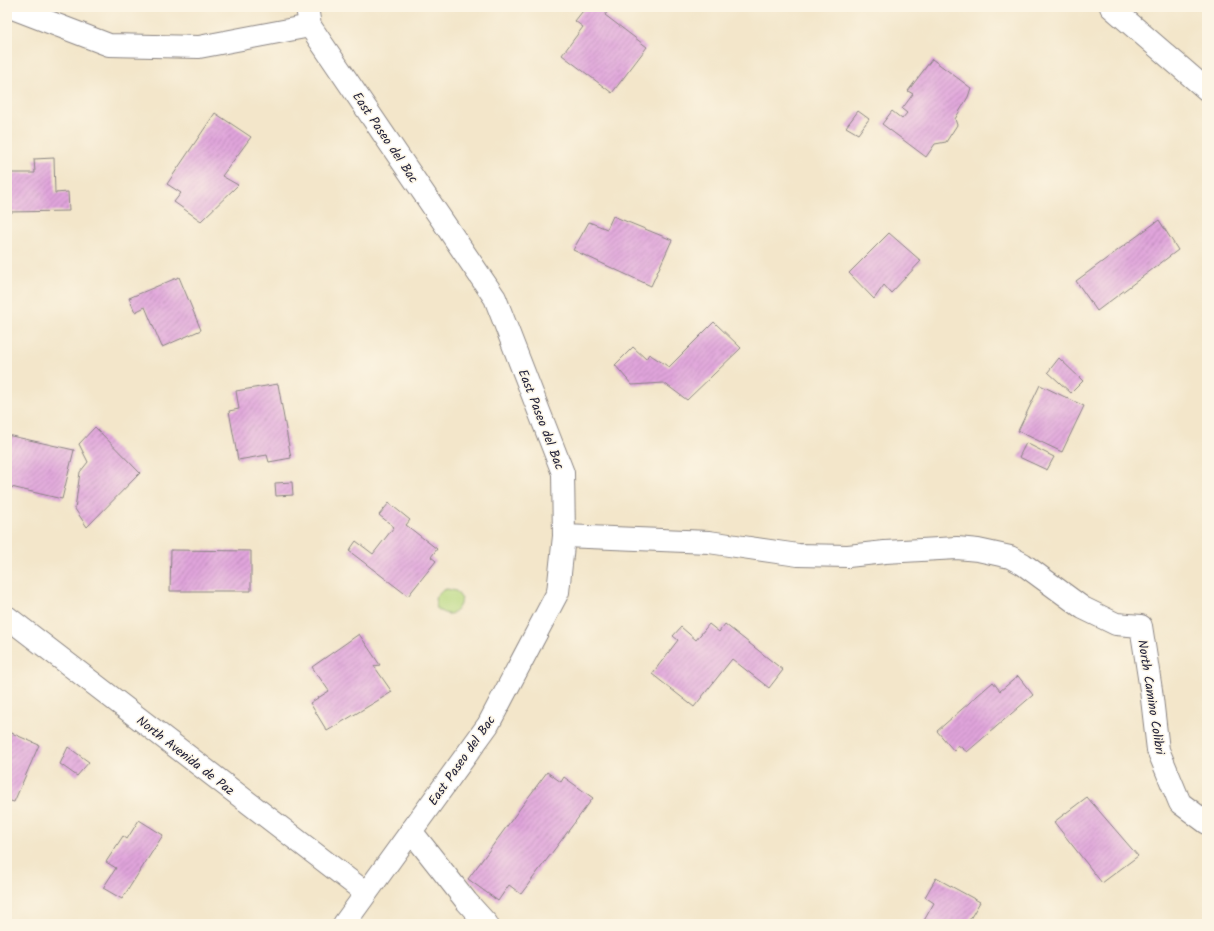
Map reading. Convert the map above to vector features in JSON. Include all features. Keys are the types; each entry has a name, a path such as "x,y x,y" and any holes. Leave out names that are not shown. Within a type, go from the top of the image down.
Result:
{"street":[{"path":"10,7 109,46 199,47 309,16"},
{"path":"1111,7 1207,90"},
{"name":"East Paseo del Bac","path":"309,16 495,298 563,473 564,536 558,592 488,725 344,924"},
{"name":"North Camino Colibri","path":"564,536 709,542 798,555 848,556 885,552 957,548 978,550 1010,557 1023,564 1083,608 1116,624 1141,626 1151,690 1158,750 1180,803 1207,823"},
{"name":"North Avenida de Paz","path":"7,617 366,893"},
{"path":"411,831 467,902 487,924"}],"green space":[{"path":"447,589 456,591 462,599 456,611 450,614 446,614 437,609 435,598 443,590"}],"building":[{"path":"586,7 611,7 605,15 647,47 612,93 562,55 583,27 575,21"},
{"path":"932,59 971,88 968,97 955,119 957,125 946,142 935,144 926,157 882,124 892,111 902,119 907,113 902,109 913,94 908,91"},
{"path":"858,111 869,119 858,134 846,127"},
{"path":"215,113 251,137 222,176 238,185 201,221 174,202 181,193 167,184"},
{"path":"54,158 55,193 68,192 69,211 7,212 7,173 35,173 34,159"},
{"path":"613,216 672,240 651,286 573,250 589,222 607,229"},
{"path":"1159,220 1178,250 1097,311 1076,281"},
{"path":"889,233 921,261 891,293 884,285 874,299 849,273"},
{"path":"179,277 201,330 162,347 145,307 135,312 129,298"},
{"path":"714,322 741,348 687,400 664,383 632,385 615,365 633,347 646,359 649,354 669,367"},
{"path":"1059,358 1083,381 1071,393 1048,372"},
{"path":"278,384 291,458 269,462 267,455 238,460 229,411 239,409 236,391"},
{"path":"1040,385 1084,406 1062,452 1018,431"},
{"path":"95,427 140,473 87,527 75,509 80,472 88,462 79,444"},
{"path":"7,435 74,450 62,499 7,486"},
{"path":"1026,443 1054,457 1047,470 1019,457"},
{"path":"292,482 293,495 276,496 275,483"},
{"path":"389,503 410,520 406,525 437,549 431,557 436,561 408,596 349,551 356,541 373,554 394,527 379,515"},
{"path":"171,550 251,551 251,591 170,591"},
{"path":"709,624 719,632 725,624 783,670 769,688 732,659 694,707 652,674 678,640 673,636 681,627 696,640"},
{"path":"359,634 380,665 374,666 392,692 327,731 310,703 329,691 312,667"},
{"path":"1018,676 1033,695 967,752 958,745 954,751 937,731 993,682 1000,691"},
{"path":"7,731 39,745 14,802 7,800"},
{"path":"68,747 89,762 77,776 60,764"},
{"path":"547,772 561,782 564,777 593,798 521,894 509,885 498,901 468,879"},
{"path":"1087,797 1138,856 1102,883 1054,822"},
{"path":"139,820 163,835 122,899 103,888 116,868 106,862 123,836 127,839"},
{"path":"936,878 980,902 967,924 922,924 934,903 925,897"}]}
